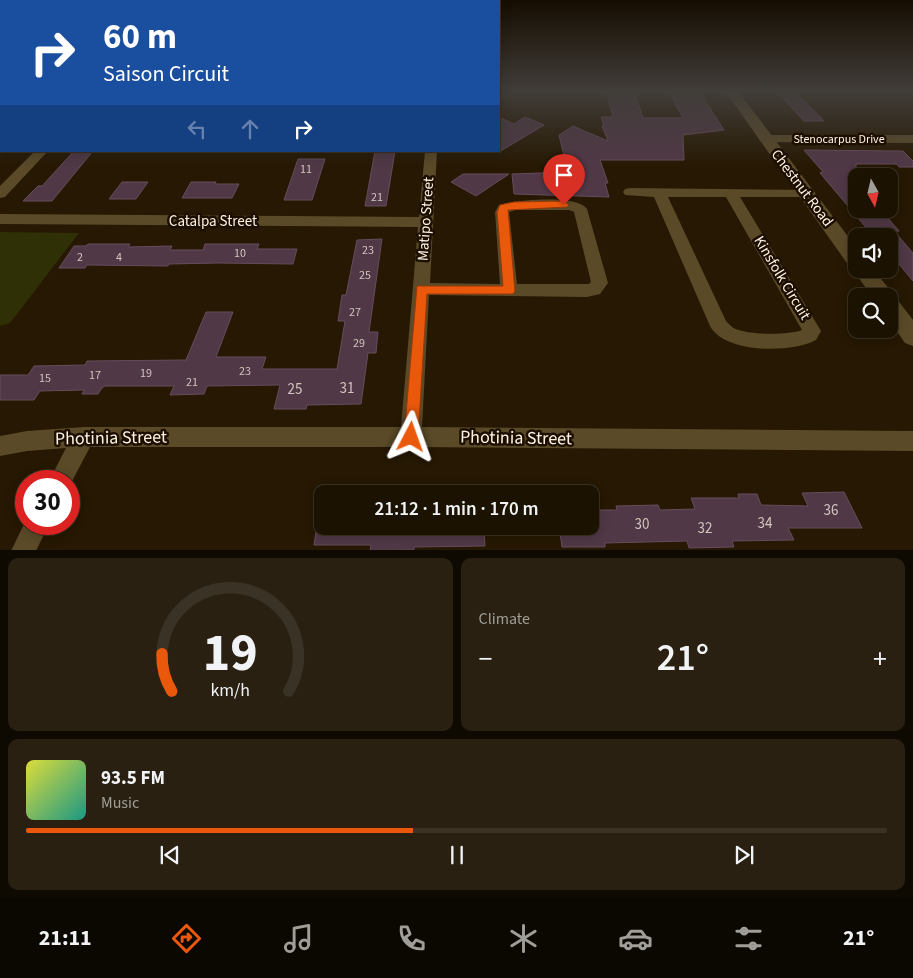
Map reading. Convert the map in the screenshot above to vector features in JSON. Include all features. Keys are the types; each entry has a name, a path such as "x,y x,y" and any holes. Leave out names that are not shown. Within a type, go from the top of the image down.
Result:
{"street":[{"name":"Chestnut Road","path":"749,117 848,250"},
{"name":"Stenocarpus Drive","path":"765,139 913,139"},
{"path":"0,194 41,152"},
{"name":"Matipo Street","path":"411,437 431,152"},
{"path":"630,192 806,194"},
{"name":"Kinsfolk Circuit","path":"659,193 722,331 741,339 807,338 812,331 810,326 730,193"},
{"path":"421,289 509,291 586,291 598,287 600,283 580,209 571,205 514,205 504,208 502,212 509,291"},
{"name":"Catalpa Street","path":"0,219 426,222"},
{"path":"869,278 877,288"},
{"path":"898,316 913,337"},
{"path":"66,470 84,437"},
{"name":"Photinia Street","path":"0,446 27,441 84,437 411,437 913,441"},
{"path":"23,550 31,535"}],"shaded area":[{"path":"0,232 79,233 10,323 0,326"}],"building":[{"path":"500,117 514,124 525,117 544,125 500,151"},
{"path":"601,117 715,117 724,130 683,135 684,160 600,160 608,183 605,183 609,197 514,194 512,174 568,172 559,135 573,126 608,141 602,126 604,126"},
{"path":"800,117 820,117 824,121 804,121"},
{"path":"804,150 903,151 913,161 913,167 899,167 897,164 856,164 856,168 848,168 848,206 820,173 823,172"},
{"path":"73,152 92,152 52,201 23,201 38,186 42,186"},
{"path":"375,152 395,152 386,206 365,206"},
{"path":"298,159 325,159 312,200 284,200"},
{"path":"463,174 509,174 476,196 451,182"},
{"path":"122,182 148,182 136,199 109,199"},
{"path":"191,182 239,184 232,198 182,198"},
{"path":"858,218 888,218 896,228 866,228"},
{"path":"898,236 913,253 913,281 898,263"},
{"path":"382,239 369,332 378,332 376,353 368,353 361,404 307,405 306,409 274,409 280,385 207,386 204,394 170,395 174,386 105,386 98,394 82,394 84,390 40,391 34,400 0,400 0,375 28,375 34,366 85,365 87,361 186,360 206,312 233,312 216,357 266,357 262,369 337,369 345,321 338,321 342,295 346,295 357,240"},
{"path":"88,244 130,244 128,247 172,246 170,250 203,250 205,244 259,244 257,249 297,249 293,264 87,265 85,268 59,268 74,246 86,246"},
{"path":"844,492 862,528 788,528 794,540 732,541 734,547 689,548 687,541 605,543 605,547 562,547 560,535 599,535 599,510 617,510 616,506 658,505 660,510 695,509 691,498 739,498 738,494 757,494 761,505 808,506 802,493"},
{"path":"316,535 484,535 485,546 414,547 414,550 370,550 371,545 314,545"}],"route":[{"path":"411,437 421,289 509,291 502,212 504,208 514,205 564,205"}]}
